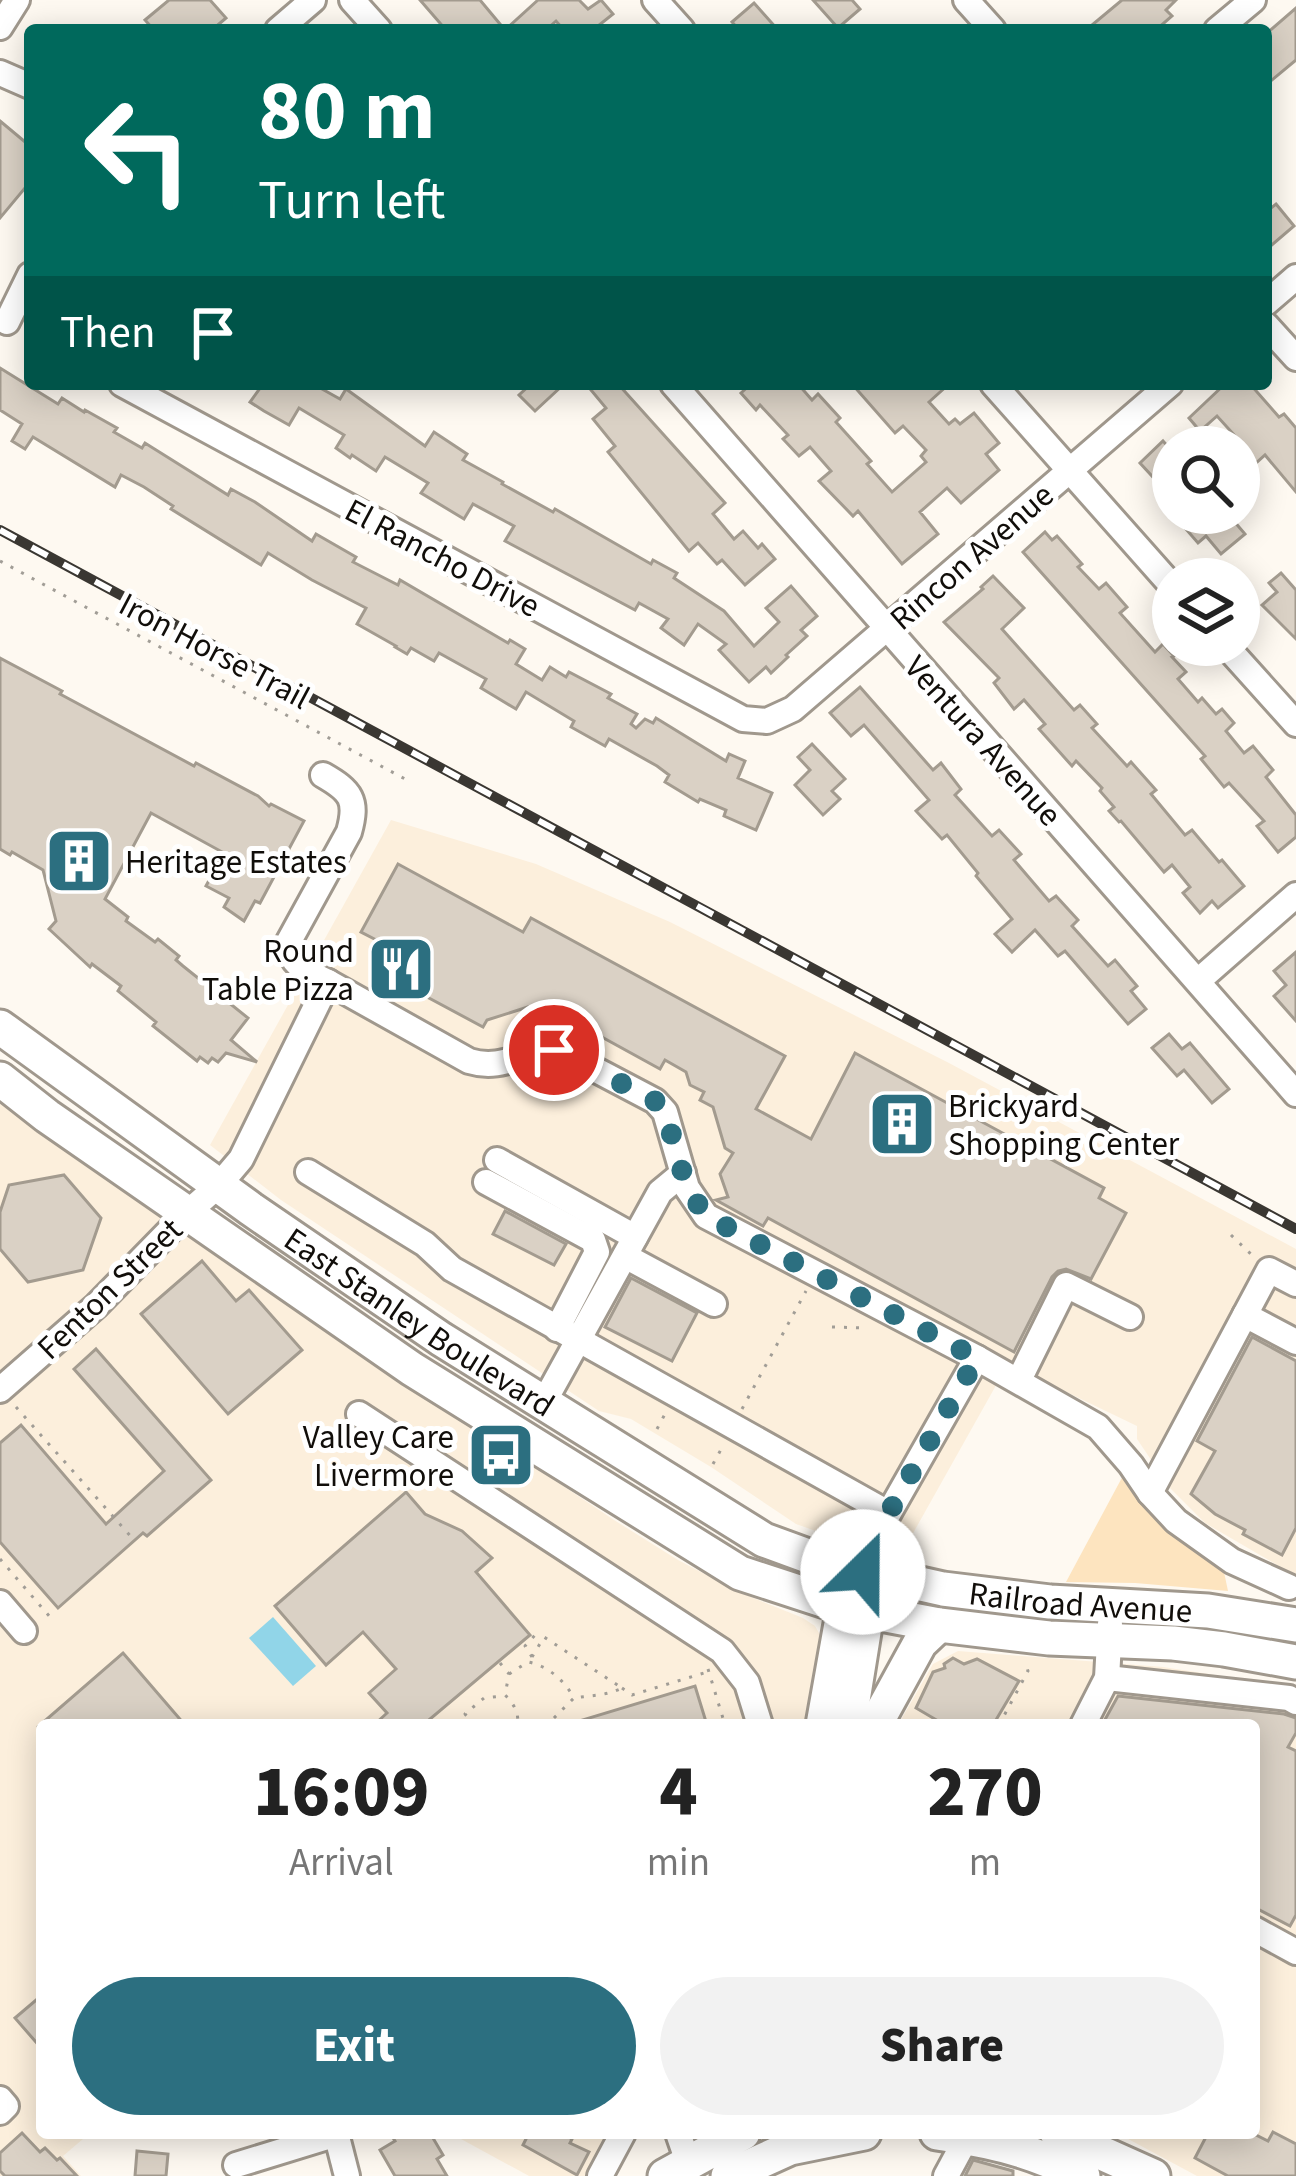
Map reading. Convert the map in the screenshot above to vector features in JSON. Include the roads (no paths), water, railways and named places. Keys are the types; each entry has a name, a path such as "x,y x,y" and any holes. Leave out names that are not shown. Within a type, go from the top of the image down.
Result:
{"main road":[{"name":"East Stanley Boulevard","path":"0,1027 441,1339 764,1540 863,1572"},
{"name":"East Stanley Boulevard","path":"0,1079 412,1370 740,1573 855,1610"},
{"path":"825,1719 863,1572"},
{"name":"Railroad Avenue","path":"863,1572 992,1597 1243,1615 1288,1623"},
{"path":"849,1719 855,1610"},
{"name":"Railroad Avenue","path":"855,1610 1049,1638 1224,1648 1296,1662"},
{"path":"878,1719 920,1643 938,1624"},
{"path":"679,2162 730,2139"},
{"path":"728,2176 823,2139"},
{"path":"987,2139 1037,2154 1076,2174"},
{"path":"1070,2139 1153,2176"}],"street":[{"path":"0,27 16,0"},
{"path":"285,24 313,0"},
{"path":"352,0 374,24"},
{"path":"655,0 677,24"},
{"path":"966,0 988,24"},
{"path":"1224,24 1253,0"},
{"path":"1272,298 1296,277"},
{"path":"12,325 24,292"},
{"path":"1272,332 1296,358"},
{"name":"El Rancho Drive","path":"133,390 743,719 767,721"},
{"name":"Ventura Avenue","path":"678,390 1296,1094"},
{"path":"998,390 1152,563"},
{"name":"Rincon Avenue","path":"767,721 793,709 1163,390"},
{"path":"1245,666 1296,724"},
{"path":"323,775 343,786 354,814 349,832 287,943 300,969 469,1061 499,1065 560,1051 655,1101 665,1112 687,1188 706,1216 1019,1380 1098,1427 1177,1520 1249,1570 1293,1582 1288,1623"},
{"path":"1198,981 1296,895"},
{"name":"Fenton Street","path":"8,1398 241,1159 328,982"},
{"path":"544,1402 598,1252 593,1240 492,1171 630,1247 713,1304"},
{"path":"308,1172 425,1244 452,1269 888,1513"},
{"path":"567,1335 630,1247 660,1192 683,1173"},
{"path":"1150,1493 1269,1270 1296,1284"},
{"path":"1019,1380 1066,1285 1130,1317"},
{"path":"1245,1315 1296,1342"},
{"path":"863,1572 874,1539 977,1358"},
{"path":"359,1414 722,1651 747,1684 758,1719"},
{"path":"1243,1615 1249,1570"},
{"path":"0,1603 24,1630"},
{"path":"1086,1719 1107,1678 1112,1604"},
{"path":"1107,1678 1296,1702"},
{"path":"1260,1932 1296,1952"},
{"path":"0,2099 6,2106 0,2112"},
{"path":"236,2165 318,2139"},
{"path":"338,2139 347,2176"},
{"path":"600,2176 620,2139"},
{"path":"946,2176 951,2139"}],"water":[{"path":"273,1617 316,1666 293,1686 249,1638"}],"railway":[{"path":"0,530 1296,1229"}],"place":[{"name":"Heritage Estates","path":"79,861"},
{"name":"Round Table Pizza","path":"401,969"},
{"name":"Brickyard Shopping Center","path":"902,1124"},
{"name":"Valley Care Livermore","path":"501,1455"}]}
